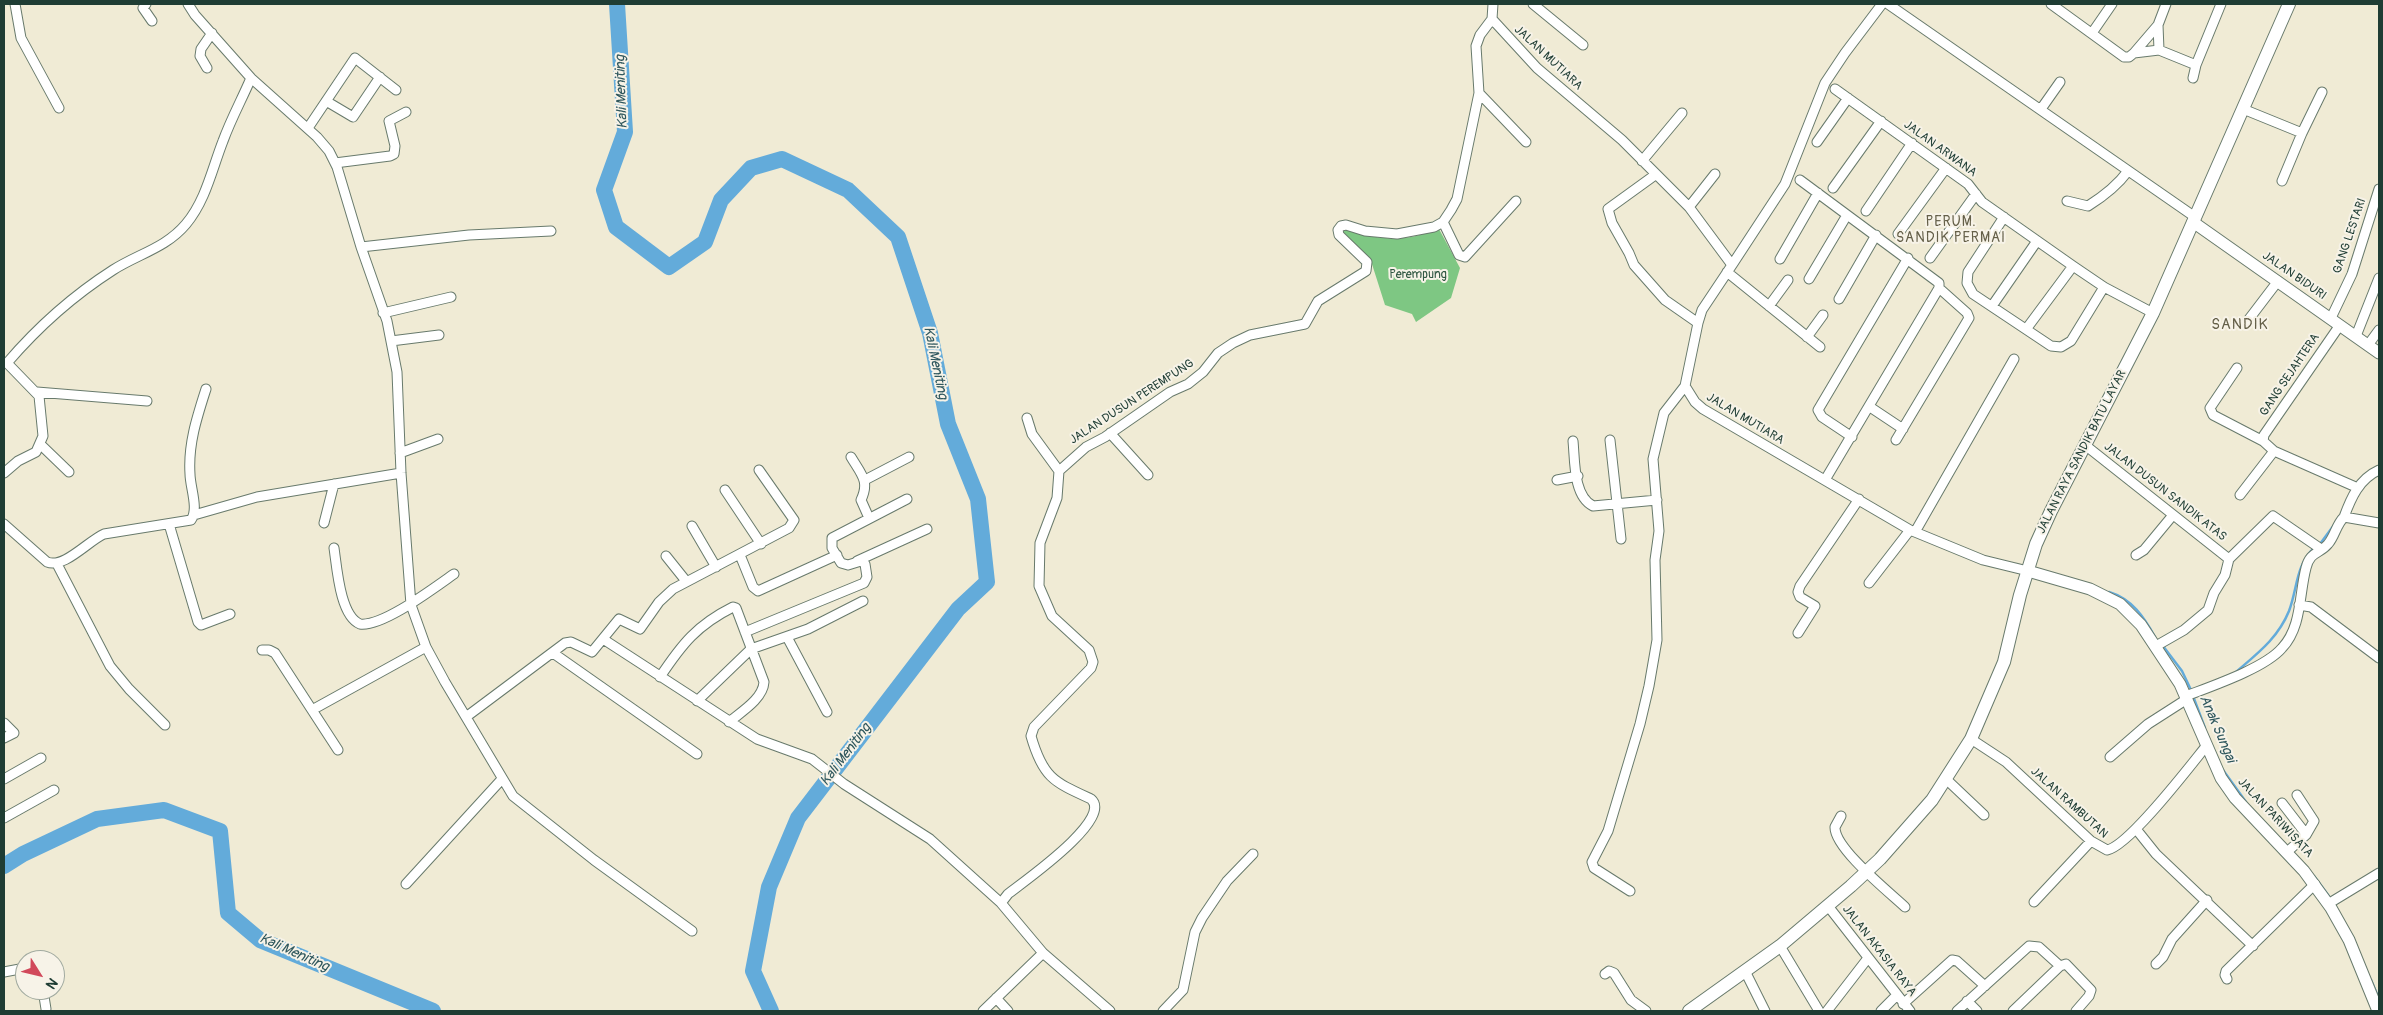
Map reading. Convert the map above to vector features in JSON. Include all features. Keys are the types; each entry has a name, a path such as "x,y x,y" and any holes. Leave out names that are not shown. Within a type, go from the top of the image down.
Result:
{"main road":[{"name":"JALAN RAYA SANDIK BATU LAYAR","path":"1692,1010 1780,946 1866,871 1932,800 1971,739 2004,662 2028,571 2050,510 2153,313 2289,4"}],"street":[{"path":"15,4 21,38 59,108"},
{"path":"146,4 144,12 152,21"},
{"path":"188,4 252,78 324,144 336,163 361,247 384,313 397,372 401,472 411,605 426,647 510,792 538,818 692,931"},
{"path":"1493,4 1492,19 1480,35 1476,46 1478,93 1457,199 1442,222 1459,255 1465,257 1516,201"},
{"path":"1533,4 1583,45"},
{"path":"1630,891 1594,868 1592,862 1608,831 1640,724 1657,640 1655,560 1658,531 1653,459 1659,428 1667,406 1685,386 1698,323 1706,302 1730,269 1785,184 1826,83 1844,53 1882,4"},
{"path":"1888,4 2041,109 2194,220"},
{"path":"2092,33 2112,4"},
{"path":"2053,5 2124,57 2130,57 2158,25 2166,4"},
{"path":"2193,78 2220,4"},
{"name":"JALAN MUTIARA","path":"1492,19 1537,68 1622,140 1655,175 1689,206 1730,269 1769,306 1820,347"},
{"path":"2158,25 2159,50"},
{"path":"207,68 200,56 201,49 212,33"},
{"path":"2134,53 2159,50 2196,66"},
{"path":"308,128 356,58 396,90"},
{"path":"326,101 352,117 380,77"},
{"path":"4,473 18,461 33,455 41,445 43,436 41,404 37,392 7,363 57,313 85,289 131,259 160,246 185,226 203,199 223,139 252,78"},
{"path":"2041,109 2060,82"},
{"name":"JALAN ARWANA","path":"1835,89 1968,184 1982,202 2037,241 2104,287 2153,313"},
{"path":"2282,181 2322,92"},
{"path":"1478,93 1526,142"},
{"path":"1817,142 1848,98"},
{"path":"2243,109 2302,133"},
{"path":"336,163 394,154 395,146 389,121 406,112"},
{"path":"1642,161 1682,113"},
{"path":"1833,188 1881,121"},
{"path":"1866,211 1912,143"},
{"path":"1898,234 1946,168"},
{"path":"2068,201 2088,206 2103,198 2120,182 2128,171"},
{"path":"1689,206 1715,174"},
{"path":"1655,175 1608,208 1610,219 1634,265 1665,300 1698,323"},
{"path":"1800,180 1908,258 1939,283 1939,288 1825,480"},
{"name":"GANG LESTARI","path":"2335,321 2379,189"},
{"path":"1780,259 1818,193"},
{"path":"1930,258 1976,194"},
{"path":"1809,279 1847,215"},
{"path":"2004,217 1967,276 1969,289 1978,297 2056,347 2068,344 2104,287"},
{"name":"JALAN BIDURI","path":"2194,220 2379,353"},
{"name":"JALAN DUSUN PEREMPUNG","path":"1059,471 1075,455 1170,392 1188,384 1203,372 1218,353 1233,342 1250,335 1305,324 1318,301 1366,271 1366,262 1339,235 1338,230 1342,225 1365,231 1397,234 1431,228 1442,222"},
{"path":"361,247 469,235 551,231"},
{"path":"1839,299 1876,235"},
{"path":"1992,306 2037,241"},
{"path":"1852,437 1822,418 1818,410 1908,258"},
{"path":"2027,328 2073,266"},
{"path":"2356,336 2379,278"},
{"path":"1769,306 1788,280"},
{"path":"2246,323 2278,281"},
{"path":"1896,440 1969,318 1968,313 1939,288"},
{"path":"384,313 451,297"},
{"path":"1807,336 1823,315"},
{"name":"GANG SEJAHTERA","path":"2263,441 2264,435 2335,321"},
{"path":"2368,345 2379,330"},
{"path":"391,342 439,335"},
{"path":"1869,583 1913,531 2014,359"},
{"path":"2237,368 2210,408 2210,412 2263,441 2274,451 2357,487"},
{"name":"JALAN MUTIARA","path":"1685,386 1695,402 1703,409 1913,531 1983,560 2028,571"},
{"path":"194,514 189,460 194,426 206,389"},
{"path":"37,392 147,401"},
{"path":"1870,407 1903,429"},
{"path":"1001,904 1008,894 1080,835 1096,808 1091,799 1057,783 1050,777 1031,736 1034,727 1091,668 1093,662 1089,650 1052,616 1039,586 1040,543 1057,498 1059,471 1032,434 1027,418"},
{"path":"1110,433 1148,475"},
{"path":"400,453 438,439"},
{"path":"1610,440 1621,539"},
{"path":"1573,441 1580,494 1588,503 1593,506 1657,500"},
{"name":"JALAN DUSUN SANDIK ATAS","path":"2085,444 2229,559"},
{"path":"41,445 69,472"},
{"path":"2240,495 2274,451"},
{"path":"851,457 865,480 866,491 861,500 869,518"},
{"path":"865,480 909,457"},
{"path":"466,717 568,642 592,652 618,619 641,629 659,602 673,589 789,528 794,520 759,470"},
{"path":"2110,757 2156,719 2190,695 2255,666 2280,650 2288,640 2298,614 2306,566 2318,546 2330,542 2344,518 2357,487 2370,475 2379,470"},
{"path":"4,524 47,562 57,564 104,534 188,521 194,514 257,497 401,472"},
{"path":"1557,480 1578,476"},
{"path":"324,522 334,484"},
{"path":"725,490 761,544"},
{"path":"1798,633 1815,606 1800,597 1798,592 1800,586 1859,498"},
{"path":"907,499 832,538 832,548 837,556 844,565 857,561 927,529"},
{"path":"2136,555 2144,550 2173,515"},
{"path":"2160,644 2184,630 2208,610 2214,593 2225,574 2229,559 2273,516 2318,546"},
{"path":"2344,518 2379,523"},
{"path":"169,524 198,622 202,625 230,614"},
{"path":"692,526 716,567"},
{"path":"334,548 344,604 354,621 365,624 411,605 454,574"},
{"path":"740,555 753,587 758,592 837,556"},
{"path":"666,556 686,581"},
{"path":"745,632 864,583 867,577 865,564 857,561"},
{"path":"57,564 110,666 129,689 165,725"},
{"name":"JALAN PARIWISATA","path":"2028,571 2078,584 2120,604 2160,644 2190,695 2207,745 2221,778 2330,903 2349,940 2378,1011"},
{"path":"697,701 751,649 808,629 863,601"},
{"path":"2299,605 2311,606 2379,658"},
{"path":"660,677 702,624 735,608 738,610 764,682 764,689 729,722"},
{"path":"787,637 827,712"},
{"path":"603,640 757,739 812,759 844,784 930,839 1001,904 1043,954 1110,1011"},
{"path":"312,710 426,647"},
{"path":"262,650 275,653 338,750"},
{"path":"553,653 696,754"},
{"path":"4,723 14,733 4,738"},
{"name":"JALAN RAMBUTAN","path":"1971,739 2006,762 2092,841 2101,848 2110,850 2136,829 2207,745"},
{"path":"4,779 41,758"},
{"path":"406,884 502,779"},
{"path":"1946,779 1984,815"},
{"path":"4,818 54,790"},
{"path":"2287,852 2313,825 2314,818 2297,796"},
{"path":"2282,803 2306,834"},
{"path":"1841,816 1835,827 1835,835 1866,871 1905,907"},
{"path":"2136,829 2156,854 2207,900 2253,946"},
{"path":"2034,902 2092,841"},
{"path":"1163,1011 1183,990 1195,932 1202,918 1233,874 1253,854"},
{"path":"2330,903 2348,894 2379,873"},
{"path":"2227,979 2226,971 2315,884"},
{"path":"2156,964 2163,957 2172,939 2207,900"},
{"name":"JALAN AKASIA RAYA","path":"1828,906 1907,1008"},
{"path":"1957,1011 2030,945 2039,947 2060,966 2069,966 2090,988 2089,996 2076,1011"},
{"path":"1780,946 1819,1011"},
{"path":"983,1011 1043,954"},
{"path":"1828,1011 1868,958"},
{"path":"1907,1008 1951,960 1957,961 1985,986"},
{"path":"2013,1011 2060,966"},
{"path":"1745,971 1766,1011"},
{"path":"1605,974 1609,972 1614,973 1631,1000 1646,1011"},
{"path":"1881,1011 1896,996"},
{"path":"996,998 1008,1011"},
{"path":"45,1000 46,1009"},
{"path":"1967,1002 1977,1011"}],"green space":[{"name":"Perempung","path":"1344,229 1380,238 1402,238 1439,229 1460,268 1451,298 1416,322 1412,314 1385,305 1371,261 1342,232"}],"waterway":[{"name":"Kali Meniting","path":"617,4 625,132 604,190 616,227 669,267 705,242 721,200 751,168 782,159 848,190 898,237 930,333 948,424 978,499 987,582 958,609 798,818 769,887 753,971 771,1011"},
{"name":"Anak Sungai","path":"2320,544 2334,525"},
{"name":"Anak Sungai","path":"2236,672 2267,644 2279,629 2289,611 2300,569 2315,547"},
{"path":"2109,592 2131,604 2155,637"},
{"path":"2163,646 2182,671 2191,690"},
{"name":"Anak Sungai","path":"2193,696 2205,728"},
{"name":"Anak Sungai","path":"2223,770 2246,802"},
{"name":"Kali Meniting","path":"4,866 23,854 97,819 164,810 220,831 228,913 260,940 433,1011"},
{"name":"Anak Sungai","path":"2314,876 2331,899"},
{"name":"Anak Sungai","path":"2371,980 2379,999"}],"district":[{"name":"PERUM. SANDIK PERMAI","path":"1951,230"},
{"name":"SANDIK","path":"2240,325"}]}
